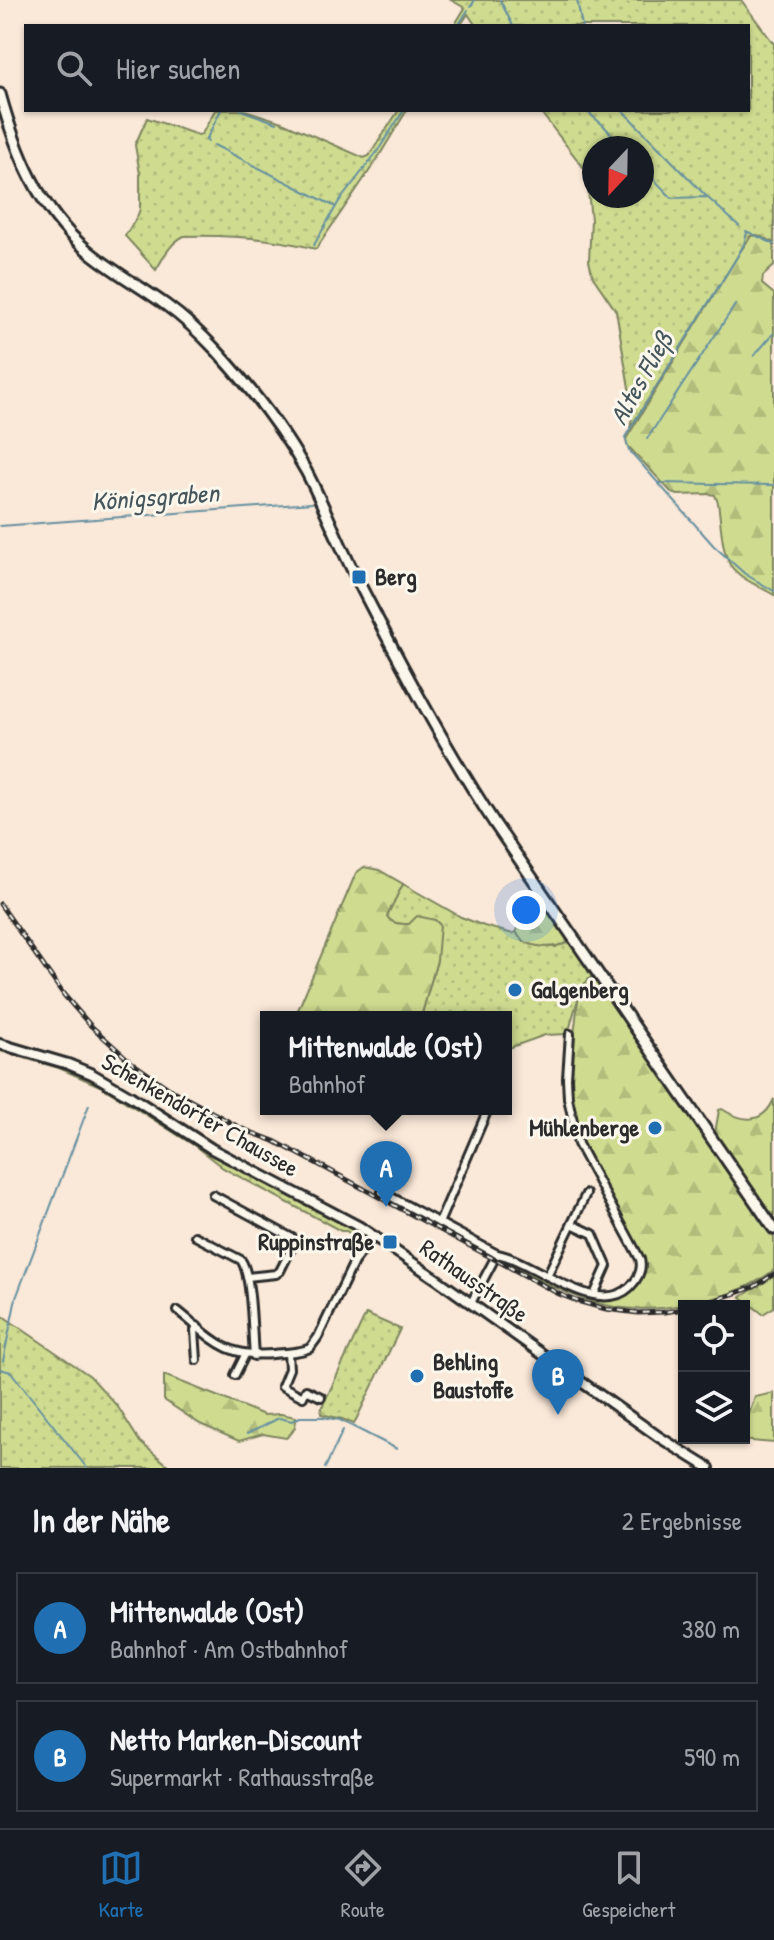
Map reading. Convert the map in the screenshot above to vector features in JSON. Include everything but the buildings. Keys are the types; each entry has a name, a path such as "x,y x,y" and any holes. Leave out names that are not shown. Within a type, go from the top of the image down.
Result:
{"main road":[{"path":"0,94 4,122 40,196 58,221 78,243 192,326 232,368 297,456 353,572 461,770 774,1229"},
{"name":"Schenkendorfer Chaussee","path":"0,1044 92,1074 212,1149 374,1236"},
{"name":"Rathausstraße","path":"374,1236 653,1433 709,1468"}],"street":[{"path":"382,1192 497,1254 512,1258 577,1290 614,1296 624,1292 638,1278 642,1266 636,1249 578,1144 568,1098 570,1034"},
{"path":"439,1223 485,1115"},
{"path":"547,1276 586,1194"},
{"path":"213,1195 295,1241 280,1271 247,1277"},
{"path":"572,1224 593,1234 607,1266 594,1295"},
{"path":"195,1236 241,1260 246,1270 254,1356"},
{"path":"178,1311 222,1346 245,1355 305,1350 314,1343 354,1262 374,1236"},
{"path":"471,1303 497,1254"},
{"path":"197,1326 197,1360"},
{"path":"288,1353 289,1369 282,1386 303,1397 306,1390 321,1397"},
{"path":"235,1375 245,1355"}],"green space":[{"path":"451,0 741,0 774,44 774,243 757,235 751,236 630,428 633,412 616,311 593,277 589,261 590,208 654,208 654,136 582,136 582,166 541,112 750,112 750,24 475,24 468,14 461,24 455,24 465,8"},
{"path":"214,112 251,112 364,158 369,156 398,112 406,112 316,249 250,238 184,236 171,246 156,270 125,236 140,209 140,174 135,145 147,118 202,134"},
{"path":"757,235 774,243 774,266 763,276 762,284 774,294 774,595 745,579 731,566 723,544 715,495 672,493 627,445 626,439 740,252 751,236"},
{"path":"364,867 379,870 403,884 387,916 391,921 409,924 417,916 435,920 440,925 437,960 423,1011 298,1011 356,873"},
{"path":"403,884 461,917 513,934 516,931 523,940 533,945 556,947 567,937 591,977 579,997 568,1034 545,1035 512,1047 512,1011 423,1011 437,960 409,924 399,924 386,916"},
{"path":"536,903 556,920 564,931 567,943 538,946 520,937 516,931 525,908"},
{"path":"591,977 597,981 774,1238 774,1270 751,1285 716,1298 678,1300 676,1306 623,1308 600,1304 553,1287 501,1260 510,1260 581,1294 607,1299 629,1294 644,1267 637,1246 580,1143 569,1078 578,1001 585,983"},
{"path":"0,1048 66,1067 91,1078 359,1230 367,1240 362,1243 346,1231 223,1168 195,1146 102,1087 59,1068 0,1051"},
{"path":"774,1099 774,1222 715,1133 719,1110 751,1119 764,1113"},
{"path":"774,1276 774,1307 763,1314 750,1304 750,1300 741,1297"},
{"path":"0,1314 90,1376 118,1407 140,1442 175,1468 0,1468"},
{"path":"366,1314 400,1329 354,1424 321,1414"},
{"path":"164,1375 264,1415 296,1417 296,1424 286,1438 263,1434 239,1441 200,1424 164,1400"},
{"path":"774,1393 774,1443 750,1441 750,1411 755,1397"}],"waterway":[{"path":"471,6 475,0"},
{"path":"500,0 512,24"},
{"path":"577,0 582,24"},
{"path":"459,24 468,10"},
{"path":"208,142 206,140 220,112"},
{"path":"247,112 277,123"},
{"path":"314,245 338,203 403,112"},
{"path":"587,112 613,136"},
{"path":"624,112 707,197"},
{"path":"214,145 334,206"},
{"path":"654,179 672,198 707,197 739,226"},
{"path":"746,231 774,244"},
{"name":"Altes Fließ","path":"747,232 737,257 625,437 629,450 714,546 745,574 774,591"},
{"path":"647,439 735,305"},
{"path":"754,356 773,334"},
{"path":"659,483 774,485"},
{"name":"Königsgraben","path":"0,526 312,503"},
{"path":"3,1361 16,1298 89,1105"},
{"path":"0,1369 11,1372 87,1468"},
{"path":"247,1434 279,1418 292,1421 300,1417 323,1417 340,1420 397,1449"},
{"path":"325,1468 343,1430"}],"railway":[{"path":"0,904 64,995 90,1025 131,1062 171,1090 240,1128 314,1162 559,1294 606,1309 638,1313 678,1310"},
{"path":"715,1300 754,1287 774,1274"}],"place":[{"name":"Berg","path":"359,577"},
{"name":"Galgenberg","path":"515,990"},
{"name":"Mühlenberge","path":"655,1128"},
{"name":"Mittenwalde (Ost)","path":"386,1207"},
{"name":"Ruppinstraße","path":"390,1242"},
{"name":"Behling Baustoffe","path":"417,1376"},
{"name":"Netto Marken-Discount","path":"558,1415"}]}
